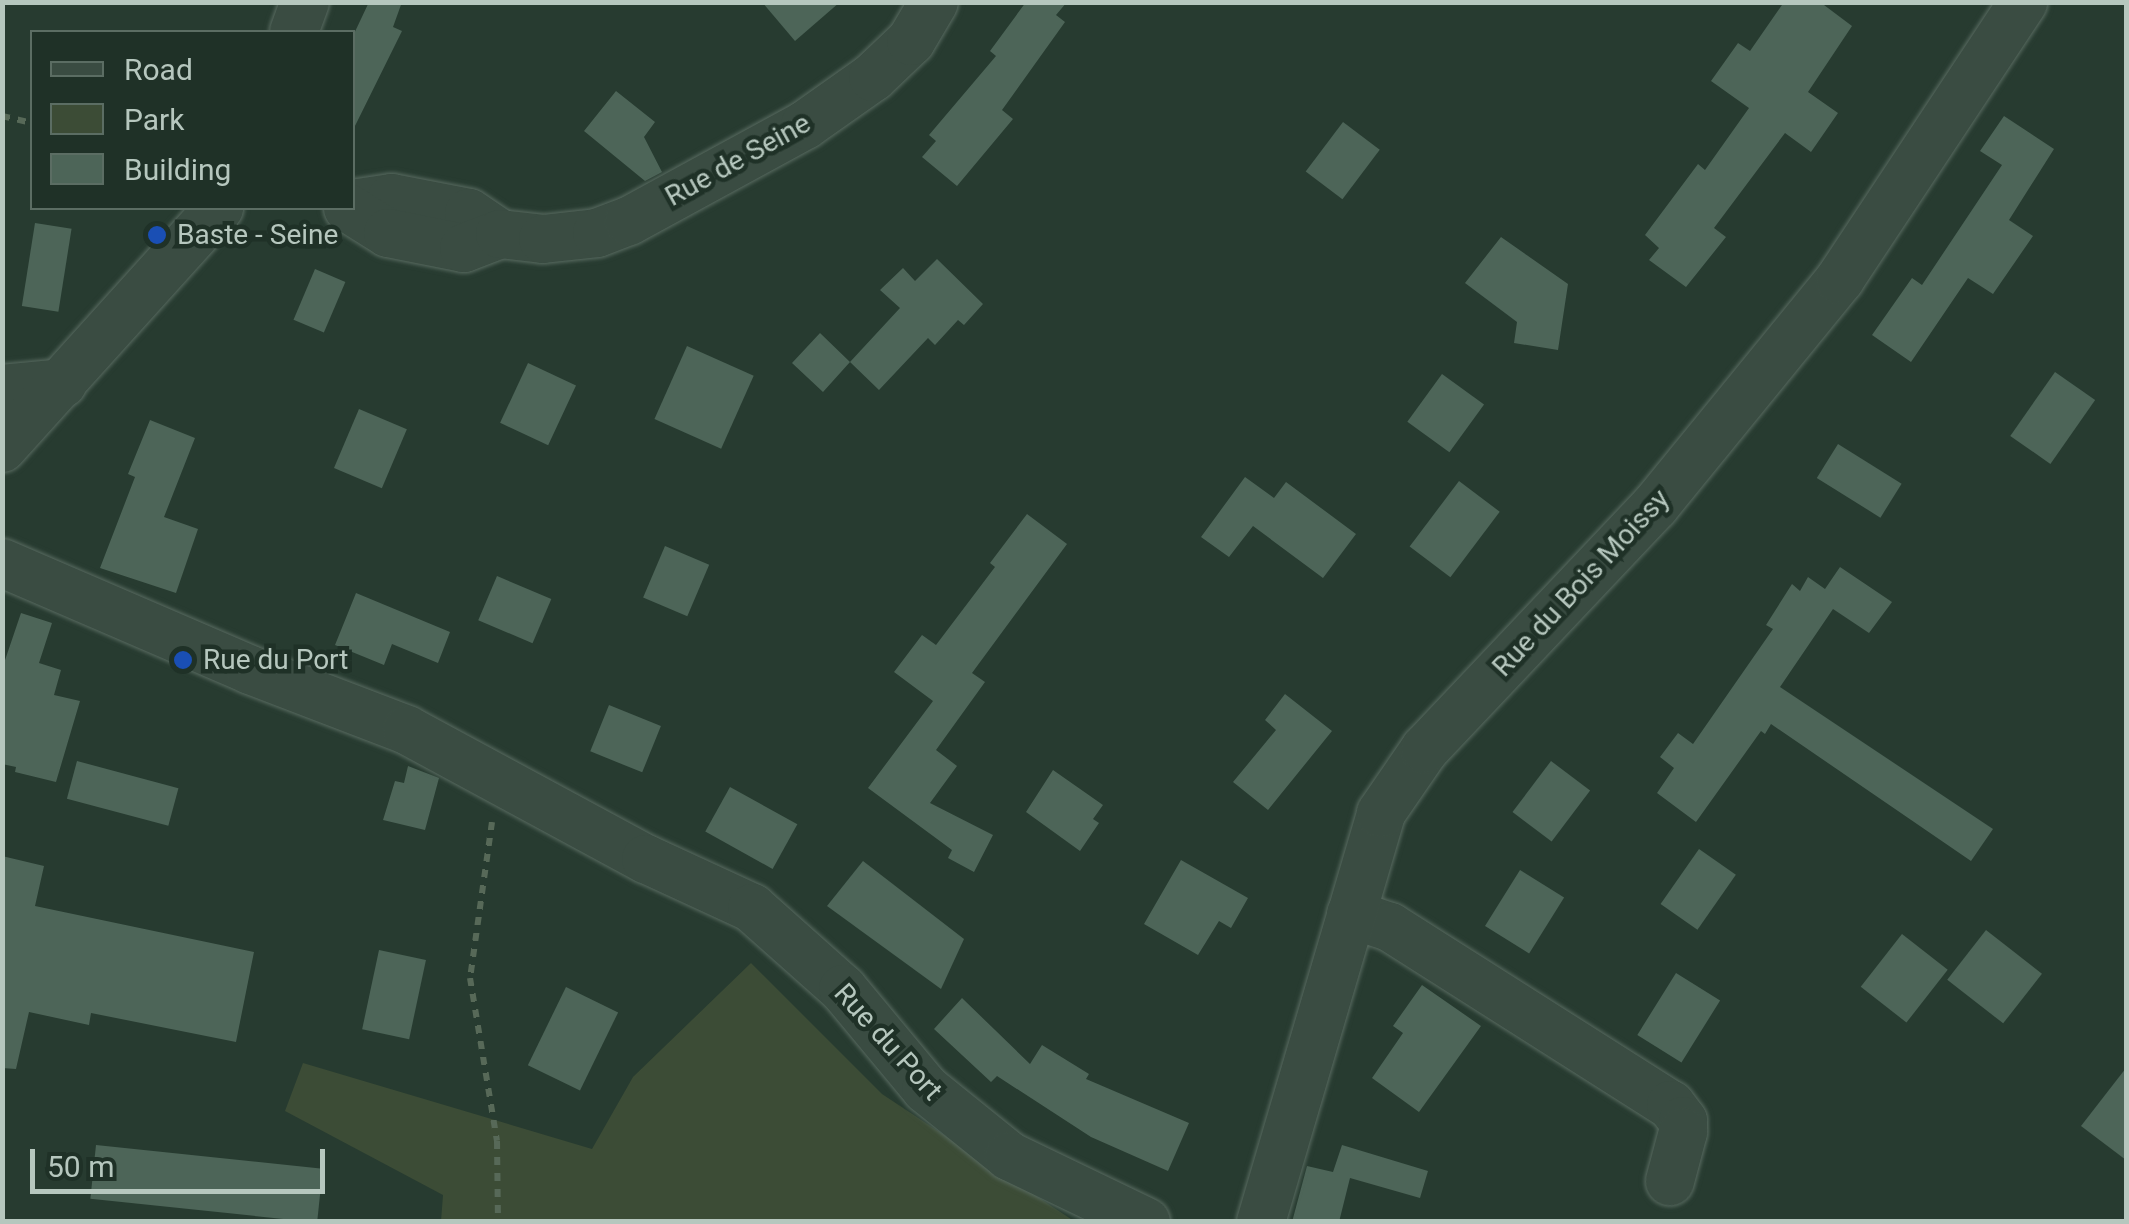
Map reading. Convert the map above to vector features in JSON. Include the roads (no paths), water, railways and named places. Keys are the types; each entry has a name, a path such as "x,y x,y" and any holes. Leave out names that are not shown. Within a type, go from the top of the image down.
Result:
{"street":[{"path":"295,30 305,2"},
{"name":"Rue de Seine","path":"355,209 388,232 464,248 500,234 567,239 629,221 805,124 873,77 912,42 934,2"},
{"name":"Rue du Bois Moissy","path":"1261,1222 1381,813 1425,750 1654,506 1840,278 2023,2"},
{"path":"2,448 217,210"},
{"path":"2,389 63,383"},
{"name":"Rue du Port","path":"12,563 71,596 406,730 752,908 842,989 926,1089 1008,1156 1146,1222"},
{"path":"1352,914 1390,927 1671,1105 1683,1121 1684,1132 1670,1181"}],"place":[{"name":"Baste - Seine","path":"157,235"},
{"name":"Rue du Port","path":"183,660"}]}
